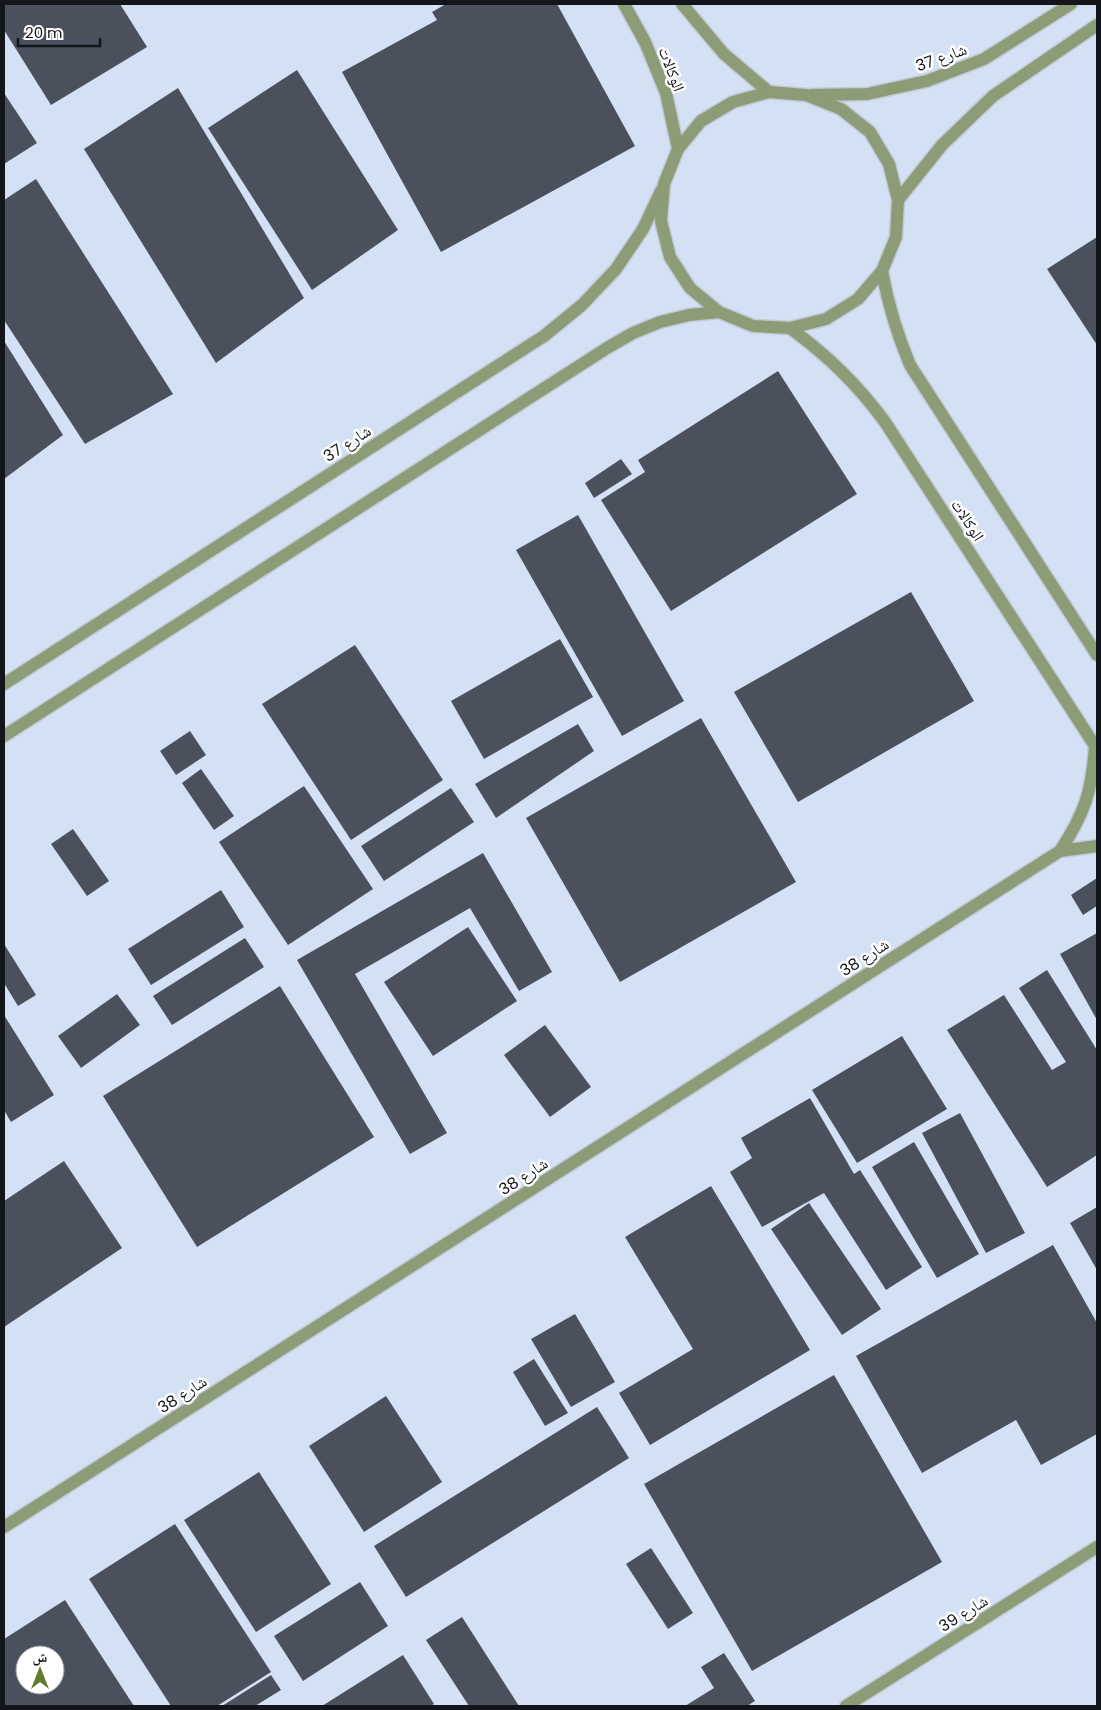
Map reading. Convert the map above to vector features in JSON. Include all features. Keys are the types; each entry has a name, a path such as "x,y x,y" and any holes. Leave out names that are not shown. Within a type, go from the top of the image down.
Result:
{"street":[{"name":"الوكالات","path":"624,4 645,42 666,93 678,150"},
{"path":"664,184 661,221 670,257 690,288 718,312 753,326 790,328 826,319 858,299 882,271 896,237 898,200 889,164 870,132 841,109 806,95 769,92 724,54 682,4"},
{"name":"شارع 37","path":"806,95 868,94 927,82 984,59 1070,4"},
{"path":"898,200 942,145 993,96 1097,25"},
{"name":"شارع 37","path":"4,684 544,336 582,305 616,270 643,229 678,150 701,121 733,102 769,92"},
{"path":"882,271 897,335 910,365 1097,655"},
{"path":"4,736 607,348 633,333 660,322 689,315 718,312"},
{"name":"الوكالات","path":"790,328 817,348 842,371 865,395 885,422 1096,747"},
{"name":"شارع 38","path":"1060,851 1075,827 1086,802 1093,773 1096,747"},
{"name":"شارع 38","path":"4,1527 1060,851 1097,846"},
{"name":"شارع 39","path":"846,1706 1097,1547"}],"shaded area":[{"path":"4,4 1097,4 1097,1706 4,1706"}],"building":[{"path":"4,4 120,4 147,47 51,105 4,30"},
{"path":"446,4 557,4 635,146 441,252 342,72 437,20 432,12"},
{"path":"297,70 398,230 312,290 208,128"},
{"path":"178,88 304,298 216,363 84,149"},
{"path":"4,93 37,143 4,164"},
{"path":"36,179 173,394 85,444 4,320 4,200"},
{"path":"1097,237 1097,345 1047,269"},
{"path":"4,341 63,435 4,479"},
{"path":"778,371 857,494 671,611 601,500 645,472 638,460"},
{"path":"621,459 632,474 594,498 585,483"},
{"path":"578,515 684,701 622,736 516,550"},
{"path":"911,592 974,701 798,802 734,692"},
{"path":"560,639 593,697 484,759 451,701"},
{"path":"355,645 443,780 351,840 262,704"},
{"path":"701,718 796,882 620,982 526,818"},
{"path":"578,724 594,751 496,818 475,784"},
{"path":"190,731 206,755 176,775 160,751"},
{"path":"201,769 234,816 214,830 182,783"},
{"path":"304,786 373,889 288,945 219,842"},
{"path":"451,788 474,822 384,881 361,846"},
{"path":"73,829 109,881 87,896 51,844"},
{"path":"483,853 552,972 519,991 470,908 355,974 447,1133 410,1154 297,960"},
{"path":"1097,878 1097,906 1083,915 1071,895"},
{"path":"221,890 244,927 151,985 128,949"},
{"path":"468,927 517,1001 433,1056 384,982"},
{"path":"1097,933 1097,1020 1060,954"},
{"path":"245,938 264,967 172,1025 153,996"},
{"path":"4,944 36,995 18,1006 4,983"},
{"path":"1047,970 1097,1050 1097,1155 1047,1187 947,1030 1004,995 1052,1070 1066,1062 1019,988"},
{"path":"280,986 374,1137 197,1247 103,1096"},
{"path":"117,994 140,1025 81,1068 58,1036"},
{"path":"4,1015 54,1095 11,1122 4,1110"},
{"path":"545,1025 591,1087 550,1117 504,1055"},
{"path":"902,1036 947,1109 857,1163 812,1090"},
{"path":"810,1098 854,1174 860,1170 922,1267 886,1290 824,1193 762,1227 730,1172 752,1158 741,1138"},
{"path":"960,1113 1025,1233 986,1253 922,1133"},
{"path":"914,1142 979,1254 937,1278 872,1167"},
{"path":"64,1161 122,1248 4,1327 4,1201"},
{"path":"711,1186 810,1350 650,1445 619,1393 693,1349 625,1237"},
{"path":"809,1203 881,1309 842,1335 771,1229"},
{"path":"1097,1207 1097,1270 1070,1223"},
{"path":"1053,1245 1097,1323 1097,1434 1041,1465 1016,1420 922,1473 856,1356"},
{"path":"575,1314 615,1382 571,1407 531,1339"},
{"path":"534,1359 568,1413 545,1426 513,1372"},
{"path":"834,1375 942,1562 752,1671 644,1484"},
{"path":"386,1396 442,1482 364,1532 309,1446"},
{"path":"597,1407 629,1458 406,1597 374,1546"},
{"path":"259,1472 331,1584 256,1632 184,1520"},
{"path":"175,1524 271,1672 217,1706 171,1706 89,1579"},
{"path":"651,1548 693,1613 668,1629 626,1564"},
{"path":"360,1582 388,1626 303,1681 274,1636"},
{"path":"65,1600 134,1706 4,1706 4,1639"},
{"path":"462,1617 519,1706 469,1706 426,1640"},
{"path":"724,1653 755,1701 747,1706 685,1706 714,1688 701,1667"},
{"path":"403,1655 434,1704 431,1706 322,1706"},
{"path":"271,1675 281,1690 255,1706 222,1706"}]}
